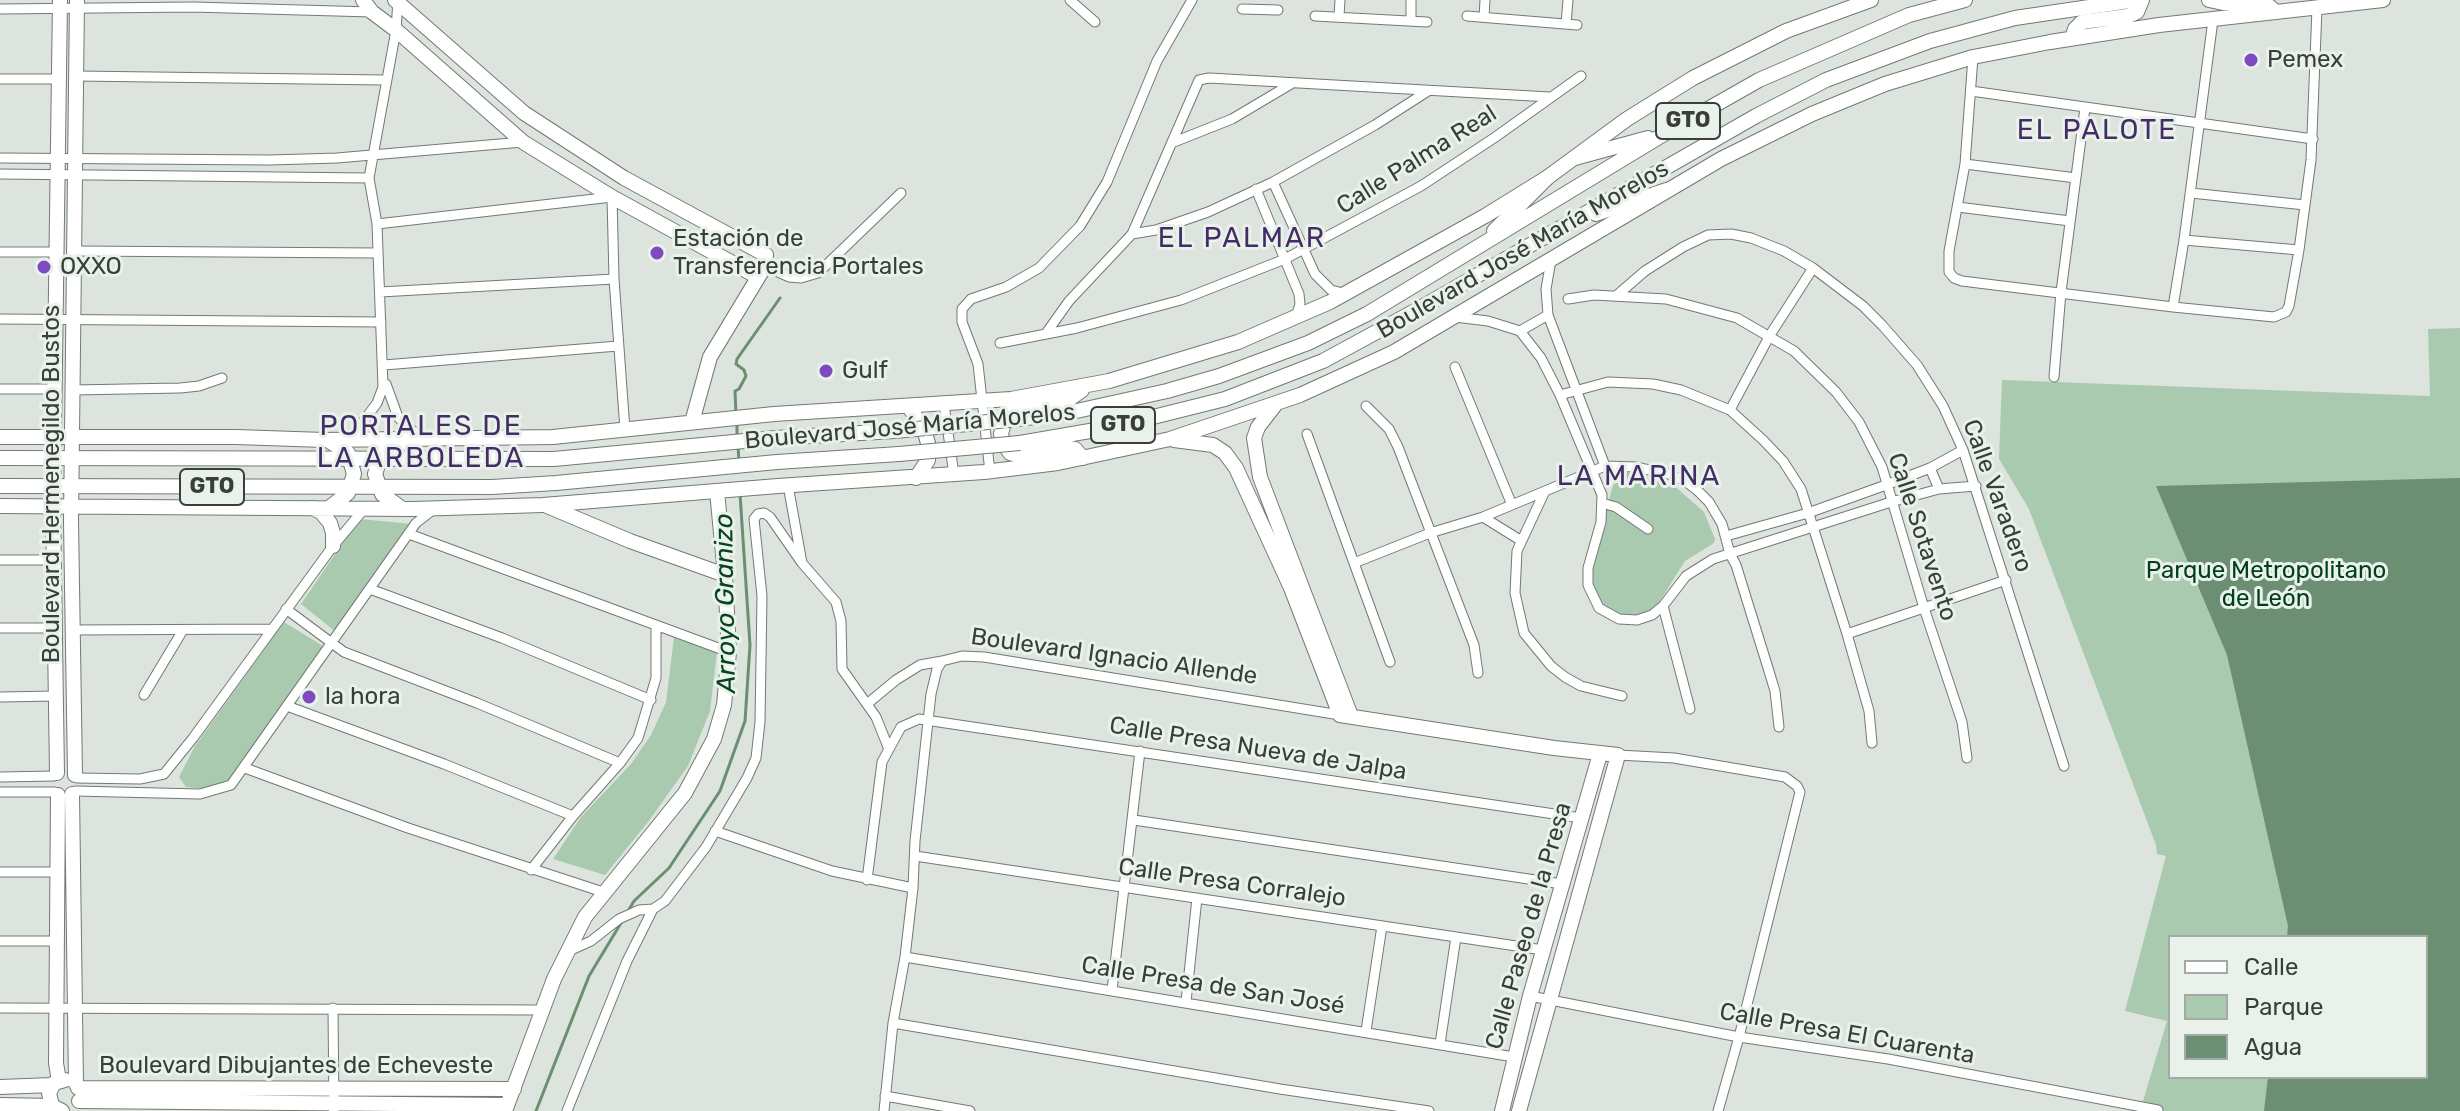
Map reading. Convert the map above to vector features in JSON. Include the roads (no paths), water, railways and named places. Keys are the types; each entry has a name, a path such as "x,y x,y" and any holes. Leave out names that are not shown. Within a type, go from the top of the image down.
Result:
{"street":[{"path":"1070,0 1095,22"},
{"path":"990,472 976,357 962,322 964,305 971,299 1006,287 1039,268 1080,226 1107,182 1157,61 1192,0"},
{"path":"1339,16 1340,0"},
{"path":"1411,0 1411,21"},
{"path":"1484,17 1485,0"},
{"path":"1467,16 1572,24 1568,0"},
{"name":"Boulevard José María Morelos","path":"0,437 525,438 774,414 983,402 1085,387 1238,342 1348,294 1548,177 1627,119 1727,60 1786,31 1871,0"},
{"path":"1852,39 1932,0"},
{"name":"Boulevard José María Morelos","path":"72,458 554,459 957,427 1072,412 1167,391 1219,376 1308,343 1367,314 1759,80 1909,15 1965,0"},
{"path":"2072,38 2082,22 2137,12 2139,0"},
{"name":"Boulevard José María Morelos","path":"72,486 378,488 526,485 1033,441 1113,427 1225,399 1323,361 1756,116 1826,80 1930,41 2001,22 2139,0"},
{"path":"2209,0 2223,3 2264,2 2276,12"},
{"name":"Boulevard José María Morelos","path":"1170,439 1277,404 1350,374 1455,317 1721,159 1812,114 1885,84 1973,57 2072,38 2383,0"},
{"path":"350,439 377,403 384,377 377,224 369,178 396,30 397,1"},
{"path":"397,1 524,113 624,178 766,255 762,272 710,357 692,422"},
{"path":"0,9 60,4 368,6 523,142 612,197 762,272 801,278 818,273 901,193"},
{"name":"Boulevard Hermenegildo Bustos","path":"60,4 53,459 56,774 51,784 69,788"},
{"name":"Boulevard Hermenegildo Bustos","path":"69,788 58,872 56,1083 49,1093 68,1104 74,1008 69,788 77,4"},
{"path":"1242,9 1266,5 1278,10"},
{"path":"1973,57 1965,164 1948,265 1954,278 2274,317 2286,312 2289,306 2299,250 2313,139 2317,8"},
{"path":"1315,16 1427,22"},
{"path":"2173,307 2213,20"},
{"path":"76,76 385,80"},
{"path":"1550,97 1581,76"},
{"name":"Calle Palma Real","path":"1047,332 1069,301 1132,234 1199,80 1209,78 1550,97"},
{"path":"0,79 59,79"},
{"path":"1174,142 1232,119 1291,84"},
{"path":"1132,234 1156,230 1196,216 1273,182 1375,125 1428,91"},
{"path":"1971,91 2313,139"},
{"name":"Calle Palma Real","path":"1047,332 1102,322 1181,300 1285,259 1421,186 1550,97"},
{"path":"2054,377 2061,292 2085,108"},
{"path":"1575,158 1664,134"},
{"path":"0,174 58,166 76,158 270,160 372,157 523,142"},
{"path":"0,158 58,166 76,174 369,178"},
{"path":"270,160 270,178"},
{"path":"1965,164 2076,178"},
{"path":"1477,248 1548,177"},
{"path":"624,178 612,197 614,279 625,430"},
{"path":"1273,182 1321,283 1331,290 1348,294"},
{"path":"1256,189 1300,299 1296,318"},
{"path":"1566,224 1666,190"},
{"path":"2191,193 2305,205"},
{"path":"377,224 612,197"},
{"path":"1958,207 2070,221"},
{"name":"Calle Varadero","path":"1616,296 1645,271 1683,247 1718,233 1751,238 1784,251 1813,268 1863,306 1899,343 1943,406 1963,450 2064,766"},
{"path":"2184,240 2299,250"},
{"path":"75,251 378,253"},
{"path":"0,252 57,252"},
{"path":"1551,259 1546,289 1548,315 1605,466"},
{"path":"1730,410 1770,335 1813,268"},
{"path":"380,292 614,279"},
{"name":"Calle Sotavento","path":"1568,299 1616,296 1666,299 1737,318 1770,335 1805,361 1836,392 1859,422 1882,467 1962,722 1967,758"},
{"path":"1520,331 1548,315"},
{"path":"1455,317 1488,321 1520,331 1541,358 1560,395 1599,486 1601,522 1588,585 1594,602 1607,615 1628,621 1645,618 1663,606 1698,566 1730,554 1891,502 1939,489 1976,486"},
{"path":"0,319 381,322"},
{"path":"1000,343 1047,332"},
{"path":"384,365 618,346"},
{"path":"1455,367 1512,505"},
{"path":"384,377 392,405 402,423 421,436 445,439"},
{"path":"73,390 180,388 199,386 222,378"},
{"path":"1560,395 1608,382 1653,384 1681,390 1730,410 1783,461 1801,489 1847,634 1869,711 1872,743"},
{"path":"1083,458 1075,449 1069,448 1020,456 1010,453 1001,434 1006,415 1012,410 1064,403 1085,387"},
{"path":"0,389 55,389"},
{"path":"944,404 954,475"},
{"path":"1277,404 1258,427 1254,438 1260,477 1346,716"},
{"path":"1366,406 1389,429 1474,645 1478,673"},
{"path":"909,407 924,429 929,447 928,460 916,478"},
{"path":"1307,434 1390,662"},
{"path":"413,509 392,504 378,488 375,474 378,460 387,449 415,439"},
{"path":"0,506 434,509 543,505 990,472 1083,458 1170,439 1213,445 1225,453 1236,468 1346,716"},
{"path":"319,508 338,503 351,488 354,474 351,460 338,445 324,440"},
{"path":"1726,536 1808,513 1886,485 1930,468 1963,450"},
{"name":"GTO","path":"0,458 72,458"},
{"path":"1354,563 1430,533 1483,517 1605,466 1652,469 1685,481 1709,502 1722,524 1775,691 1779,727"},
{"path":"1930,468 1939,489"},
{"path":"783,485 802,563"},
{"name":"GTO","path":"0,486 72,486"},
{"path":"0,792 69,788 164,774 378,488"},
{"path":"506,1108 566,952 603,892 664,822 703,762 724,705 729,652 724,490"},
{"path":"1544,493 1520,540 1515,574 1515,593 1524,633 1543,658 1565,677 1581,686 1622,696"},
{"path":"1602,503 1616,507 1648,529"},
{"path":"543,505 725,575"},
{"path":"319,508 330,523 333,546"},
{"path":"69,788 200,794 225,788 245,768 416,523 434,509"},
{"path":"566,952 591,941 619,919 639,910 653,909 665,901 715,831 756,758 761,707 762,596 754,519 758,514 764,513 770,517 802,563 836,602 841,621 842,669 867,704 888,747"},
{"path":"1483,517 1520,540"},
{"path":"409,534 729,652"},
{"path":"0,560 54,560"},
{"path":"1847,634 2006,580"},
{"path":"370,589 502,638 651,700"},
{"path":"1663,606 1690,709"},
{"path":"286,609 344,652 620,763"},
{"path":"531,870 638,738 656,678 656,626"},
{"path":"0,628 55,628"},
{"path":"73,630 271,629"},
{"path":"144,695 183,630"},
{"name":"Boulevard Ignacio Allende","path":"884,1111 893,1023 905,957 915,841 937,669 942,661 962,656 1600,754 1674,758 1785,777 1800,792 1739,1037"},
{"path":"867,704 920,665 942,661"},
{"path":"0,697 55,696"},
{"path":"287,706 573,816"},
{"path":"867,880 882,762 888,747 906,723 929,719"},
{"name":"Calle Presa Nueva de Jalpa","path":"929,719 1581,818"},
{"path":"1112,990 1140,751"},
{"name":"Calle Paseo de la Presa","path":"1502,1111 1530,996 1600,754"},
{"name":"Calle Paseo de la Presa","path":"1519,1111 1618,755"},
{"path":"245,768 531,870 603,892"},
{"path":"0,777 56,774 67,770 69,788"},
{"path":"164,774 168,794"},
{"path":"1134,820 1562,884"},
{"path":"715,831 797,861 867,880 913,888"},
{"name":"Calle Presa Corralejo","path":"915,856 1543,950"},
{"path":"0,872 58,872"},
{"path":"1186,1002 1197,898"},
{"path":"567,1111 627,961 653,909"},
{"path":"1366,1031 1382,926"},
{"path":"1440,1044 1456,937"},
{"path":"0,941 58,941"},
{"name":"Calle Presa de San José","path":"905,957 1514,1057"},
{"name":"Calle Presa El Cuarenta","path":"1530,996 1739,1037 1888,1059 2158,1110"},
{"path":"0,1008 542,1010"},
{"path":"333,1008 334,1108"},
{"path":"893,1023 1280,1089 1429,1111"},
{"path":"1718,1111 1739,1037"},
{"path":"0,1087 68,1080 68,1104"},
{"name":"Boulevard Dibujantes de Echeveste","path":"68,1104 335,1088 514,1089"},
{"path":"885,1096 970,1111"},
{"name":"Boulevard Dibujantes de Echeveste","path":"0,1105 506,1108"}],"water":[{"path":"2460,478 2460,1111 2264,1111 2268,1079 2428,1079 2428,935 2287,935 2288,926 2227,655 2156,486"}],"waterway":[{"name":"Arroyo Granizo","path":"736,414 735,391 746,376 736,364 737,359 780,298"},
{"name":"Arroyo Granizo","path":"737,422 737,438"},
{"name":"Arroyo Granizo","path":"738,446 739,462"},
{"name":"Arroyo Granizo","path":"627,913 634,901 669,868 720,791 745,721 750,645 740,494"},
{"name":"Arroyo Granizo","path":"536,1111 589,976 621,923"}],"place":[{"name":"Pemex","path":"2251,60"},
{"name":"Estación de Transferencia Portales","path":"657,253"},
{"name":"OXXO","path":"44,267"},
{"name":"Gulf","path":"826,371"},
{"name":"la hora","path":"309,697"}],"district":[{"name":"EL PALOTE","path":"2097,131"},
{"name":"EL PALMAR","path":"1242,239"},
{"name":"PORTALES DE LA ARBOLEDA","path":"421,443"},
{"name":"LA MARINA","path":"1639,477"}],"park label":[{"name":"Parque Metropolitano de León","path":"2266,585"}]}
